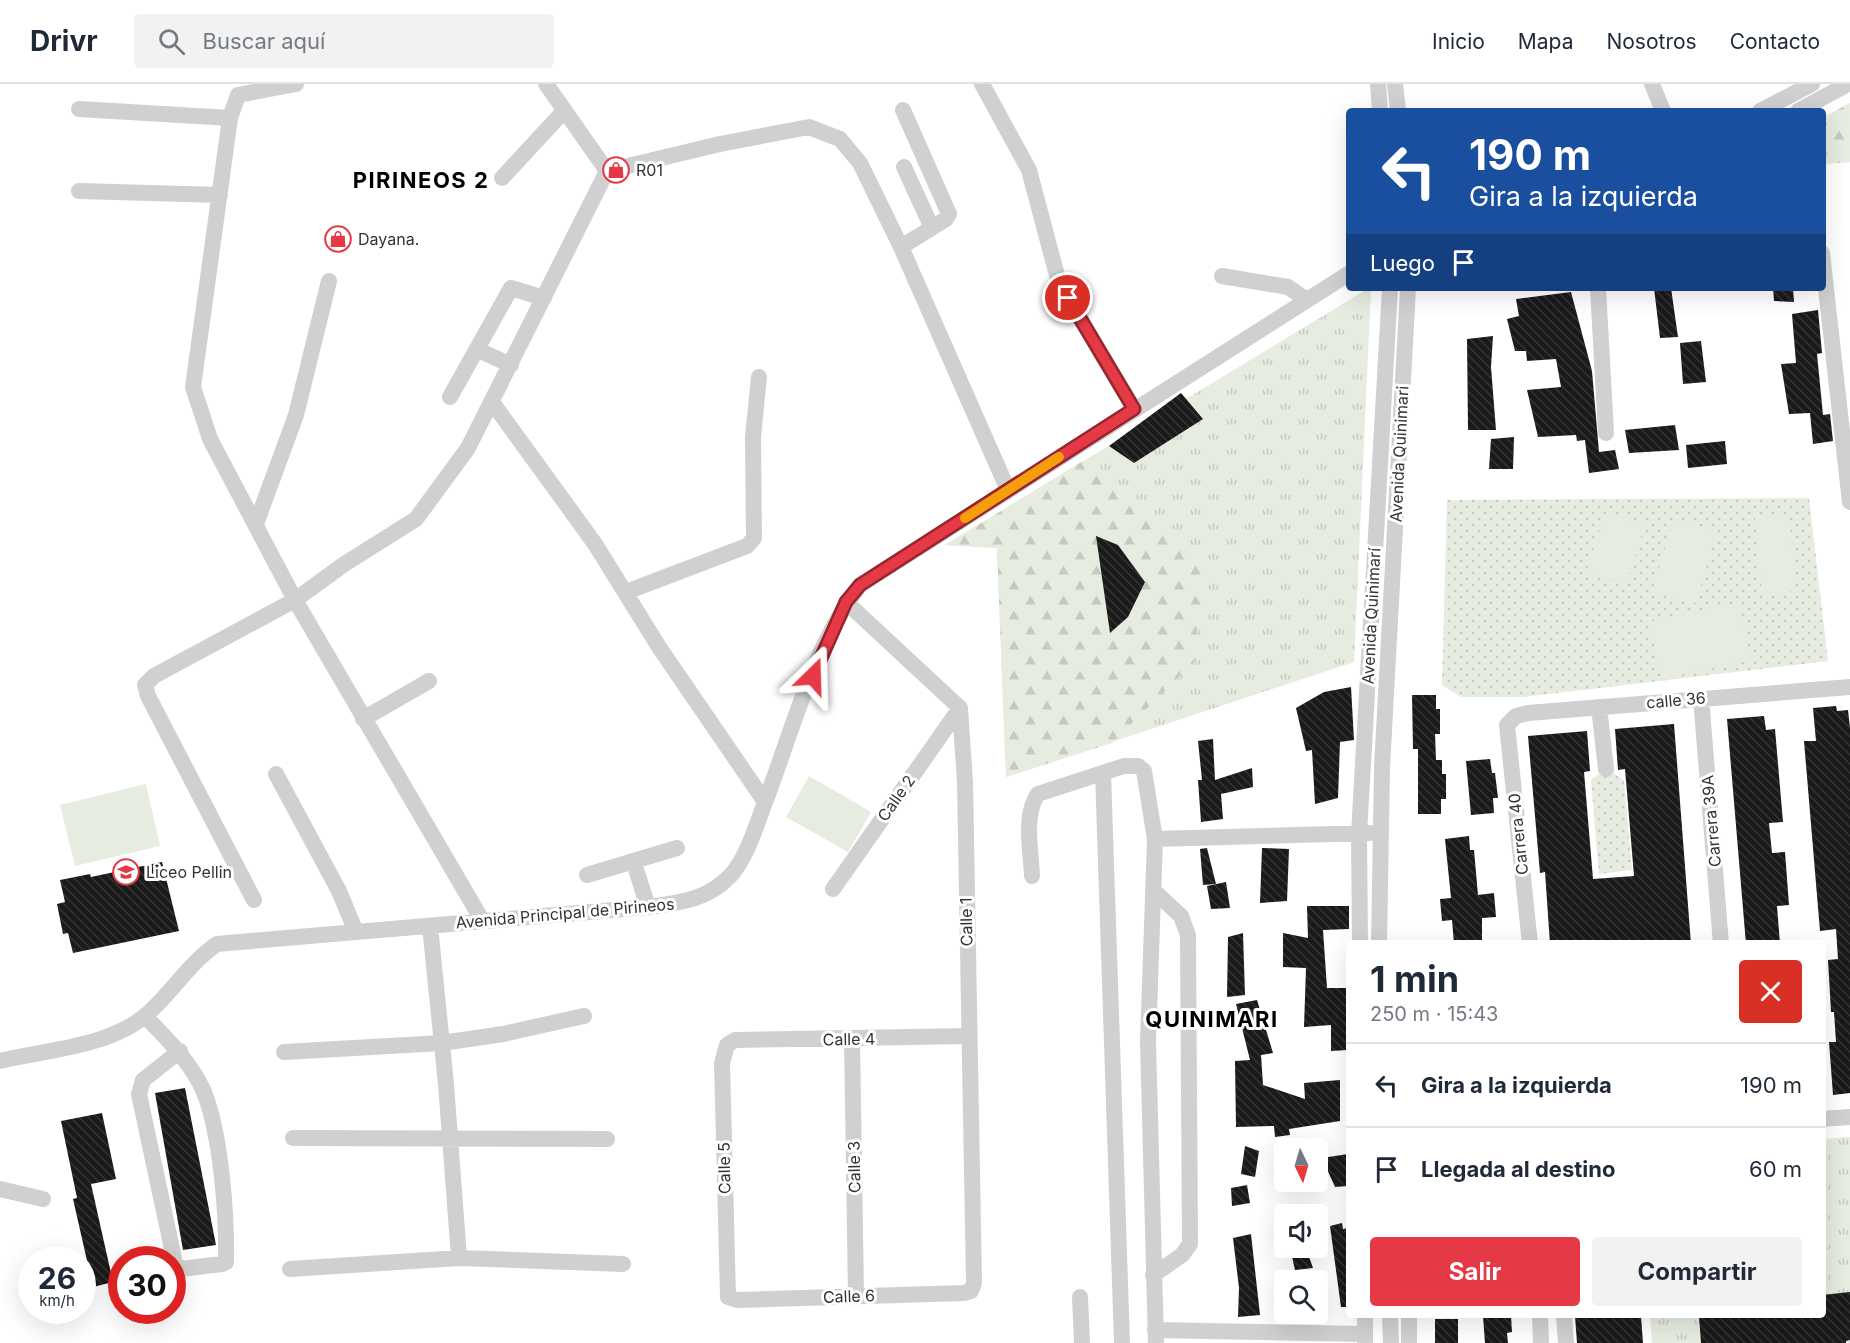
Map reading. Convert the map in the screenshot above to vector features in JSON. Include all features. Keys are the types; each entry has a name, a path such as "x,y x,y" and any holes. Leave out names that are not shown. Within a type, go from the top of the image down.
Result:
{"street":[{"path":"296,84 234,89 193,387 210,439 295,600 482,920"},
{"path":"546,84 607,171"},
{"path":"982,84 1029,170 1059,283 1134,409"},
{"path":"1378,84 1380,108"},
{"path":"1395,84 1398,108"},
{"path":"1652,84 1662,108"},
{"path":"1770,108 1848,84"},
{"path":"79,109 230,118"},
{"path":"901,247 946,219 949,214 903,110"},
{"path":"502,178 564,111"},
{"path":"607,171 809,127 840,139 860,163 901,247 1008,490"},
{"path":"904,167 932,228"},
{"path":"254,900 148,696 145,685 154,676 295,600 343,565 416,519 468,448 607,171"},
{"path":"79,191 220,195"},
{"name":"Avenida Principal de Pirineos","path":"0,1061 97,1039 117,1032 145,1016 199,957 217,944 648,907 696,899 731,874 755,831 820,655 846,602 860,585 1346,275"},
{"path":"1222,276 1288,287 1307,300"},
{"path":"256,524 296,416 329,281"},
{"path":"1826,285 1849,472 1850,501"},
{"path":"450,397 511,288 544,298"},
{"name":"Avenida Quinimarí","path":"1359,940 1359,834 1390,291"},
{"name":"Avenida Quinimari","path":"1379,940 1380,832 1408,291"},
{"path":"1598,291 1606,433"},
{"path":"478,350 511,365"},
{"path":"626,592 747,546 754,537 753,437 759,377"},
{"path":"492,402 626,592 659,647 765,802"},
{"path":"846,602 960,708"},
{"path":"363,719 429,681"},
{"name":"calle 36","path":"1507,725 1516,716 1528,713 1850,687"},
{"name":"Carrera 39A","path":"1701,698 1720,940"},
{"path":"1599,707 1606,769"},
{"name":"Calle 2","path":"833,889 960,708"},
{"name":"Calle 1","path":"960,708 966,782 974,1283 971,1291"},
{"name":"Carrera 40","path":"1507,725 1530,940"},
{"path":"1032,876 1030,816 1031,803 1038,794 1103,773 1138,766 1144,771 1155,839 1148,1041 1155,1337 1365,1338 1365,1318"},
{"path":"1103,773 1122,1343"},
{"path":"276,774 339,891 356,932"},
{"path":"1155,839 1380,832"},
{"path":"587,875 634,863 677,848"},
{"path":"634,863 648,907"},
{"path":"1153,890 1181,916 1187,925 1190,1185 1190,1244 1182,1255 1154,1275"},
{"path":"429,926 451,1137 459,1258"},
{"path":"145,1016 180,1051 204,1092 215,1132 226,1258 222,1264 180,1269 175,1263 140,1094 143,1080 180,1051"},
{"path":"284,1052 442,1042 503,1034 584,1016"},
{"name":"Calle 4","path":"730,1042 969,1036"},
{"name":"Calle 3","path":"852,1039 856,1295"},
{"name":"Calle 5","path":"728,1297 722,1063 723,1053 730,1042"},
{"path":"1826,1119 1850,1116"},
{"path":"293,1138 607,1139"},
{"path":"0,1189 43,1199"},
{"path":"290,1269 459,1258 623,1264"},
{"name":"Calle 6","path":"728,1297 736,1300 971,1291"},
{"path":"1080,1297 1082,1343"},
{"path":"1390,1318 1391,1343"},
{"path":"1408,1318 1409,1343"},
{"path":"1540,1318 1541,1343"},
{"path":"1564,1318 1566,1343"}],"green space":[{"path":"1850,103 1850,162 1826,164 1826,115"},
{"path":"1364,291 1371,291 1354,662 1006,777 997,548 945,545"},
{"path":"1083,461 1205,553 1194,662 1112,743 1006,777 997,548 945,545"},
{"path":"1809,498 1828,661 1524,697 1461,697 1442,685 1447,500"},
{"path":"1605,513 1645,525 1626,584 1586,572"},
{"path":"1789,514 1796,591 1762,594 1755,517"},
{"path":"1674,519 1717,531 1696,603 1652,591"},
{"path":"1739,602 1751,660 1662,679 1649,622"},
{"path":"1606,769 1624,780 1632,870 1599,874 1591,780"},
{"path":"809,776 871,812 848,852 786,817"},
{"path":"146,784 160,846 75,866 60,805"},
{"path":"1850,1137 1850,1343 1652,1343 1650,1318 1826,1318 1826,1139"}],"building":[{"path":"1654,291 1671,291 1678,337 1660,338"},
{"path":"1773,291 1793,291 1794,302 1774,301"},
{"path":"1571,292 1592,371 1599,452 1615,450 1619,469 1589,473 1585,440 1577,441 1576,435 1538,437 1527,390 1561,387 1556,359 1527,361 1526,351 1515,351 1507,319 1519,316 1516,299"},
{"path":"1818,310 1822,353 1817,354 1823,415 1830,414 1833,441 1813,444 1810,413 1789,414 1781,364 1796,363 1792,314"},
{"path":"1493,336 1491,367 1496,430 1468,430 1467,339"},
{"path":"1701,341 1706,382 1683,384 1680,343"},
{"path":"1181,393 1203,419 1134,463 1109,446"},
{"path":"1675,425 1679,450 1629,453 1625,430"},
{"path":"1514,437 1513,469 1489,469 1491,439"},
{"path":"1725,441 1727,464 1688,468 1686,445"},
{"path":"1096,536 1118,545 1145,582 1128,617 1110,633"},
{"path":"1351,687 1354,740 1340,742 1338,798 1315,804 1312,750 1306,751 1296,708 1324,692"},
{"path":"1412,695 1436,695 1436,709 1440,709 1440,734 1435,734 1436,760 1442,760 1442,774 1446,774 1446,799 1441,799 1441,814 1418,814 1418,749 1413,749"},
{"path":"1836,706 1837,711 1848,710 1850,728 1850,1093 1833,1095 1829,1042 1836,1042 1834,1012 1831,1012 1828,960 1838,959 1836,929 1820,931 1804,741 1816,741 1813,708"},
{"path":"1764,716 1766,730 1775,729 1783,822 1769,823 1772,853 1785,852 1789,905 1777,906 1780,940 1746,940 1727,719"},
{"path":"1674,724 1691,940 1550,940 1545,872 1540,873 1528,736 1587,731 1590,771 1584,772 1593,879 1634,876 1625,769 1618,770 1615,729"},
{"path":"1213,739 1215,780 1252,768 1253,787 1221,794 1223,819 1201,822 1198,780 1202,780 1198,741"},
{"path":"1490,759 1492,773 1495,773 1498,798 1493,798 1494,813 1471,815 1466,761"},
{"path":"1469,836 1470,850 1474,850 1478,895 1494,893 1496,917 1482,918 1482,940 1454,940 1452,920 1442,921 1440,899 1451,898 1445,839"},
{"path":"1207,848 1216,884 1203,885 1200,849"},
{"path":"1262,848 1289,849 1287,901 1260,903"},
{"path":"162,862 179,931 73,953 68,933 63,934 57,904 65,902 60,880 90,874 91,877"},
{"path":"1226,882 1230,908 1211,909 1207,886"},
{"path":"1307,906 1349,906 1349,929 1323,930 1327,988 1346,988 1346,1050 1331,1051 1331,1025 1304,1027 1306,968 1283,967 1283,933 1308,938"},
{"path":"1243,933 1245,995 1227,997 1228,937"},
{"path":"1257,1000 1273,1053 1261,1055 1263,1085 1305,1099 1304,1083 1340,1080 1340,1121 1289,1129 1290,1135 1275,1137 1274,1126 1236,1127 1235,1061 1250,1060 1236,1004"},
{"path":"185,1088 216,1245 186,1250 186,1246 182,1246 155,1093"},
{"path":"102,1113 116,1179 91,1184 108,1260 108,1283 96,1286 96,1246 84,1246 73,1199 77,1198 61,1121"},
{"path":"1245,1146 1259,1151 1255,1177 1241,1174"},
{"path":"1346,1154 1346,1186 1335,1187 1328,1171 1328,1157"},
{"path":"1247,1185 1250,1203 1232,1206 1231,1188"},
{"path":"1342,1223 1343,1229 1346,1228 1346,1307 1341,1307 1330,1226"},
{"path":"1251,1234 1260,1315 1238,1317 1239,1288 1233,1238"},
{"path":"1292,1258 1310,1258 1313,1268 1295,1270"},
{"path":"1850,1292 1850,1340 1846,1343 1701,1343 1699,1318 1826,1318 1826,1295"},
{"path":"1483,1318 1511,1318 1512,1332 1507,1333 1508,1343 1485,1343"},
{"path":"1575,1318 1641,1318 1643,1343 1577,1343"},
{"path":"1435,1319 1458,1319 1458,1343 1435,1343"}],"slow traffic":[{"path":"965,518 1059,457"}],"place":[{"name":"R01","path":"616,170"},
{"name":"Dayana.","path":"338,239"},
{"name":"Liceo Pellin","path":"126,872"}],"district":[{"name":"PIRINEOS 2","path":"421,180"},
{"name":"QUINIMARI","path":"1212,1019"}],"route":[{"path":"813,676 820,655 846,602 860,585 1134,409 1068,298"}]}
